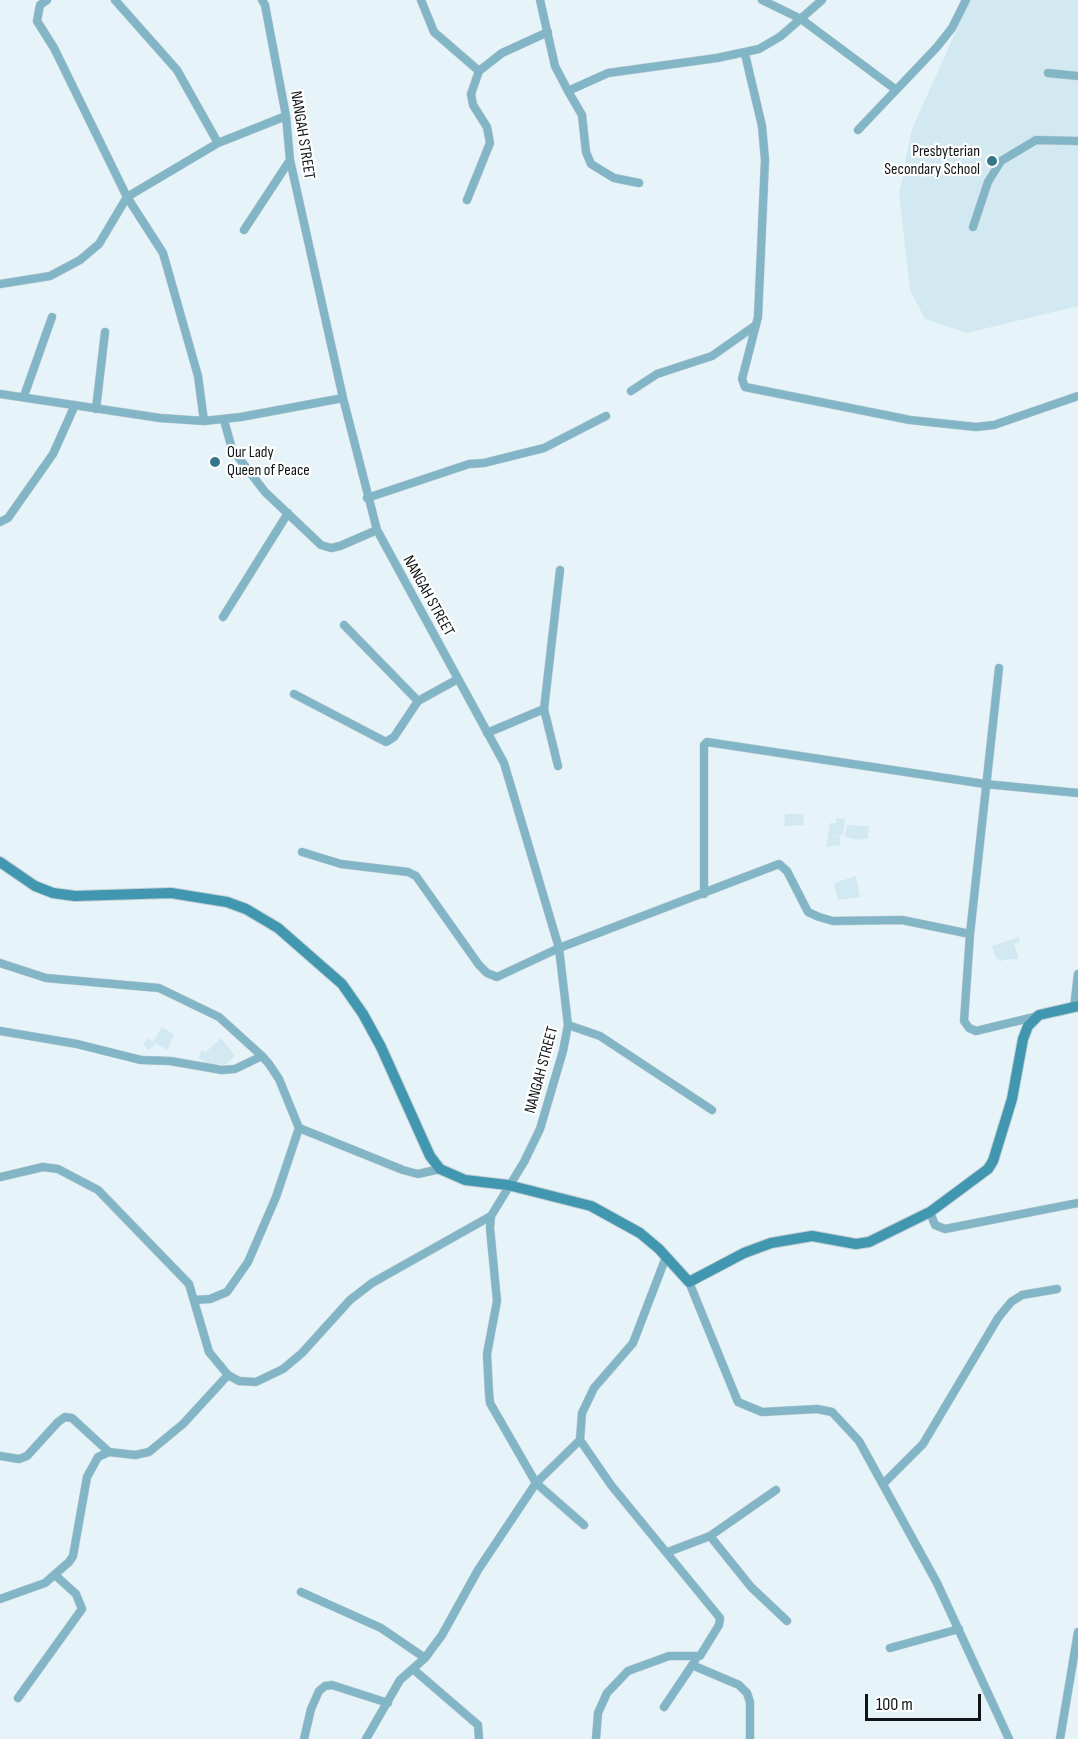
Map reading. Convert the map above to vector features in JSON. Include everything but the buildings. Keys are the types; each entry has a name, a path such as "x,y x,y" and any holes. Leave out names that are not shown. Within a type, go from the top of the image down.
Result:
{"street":[{"path":"47,0 40,5 37,21 54,48 127,198 163,253 198,376 204,421"},
{"path":"115,0 177,70 218,143"},
{"name":"NANGAH STREET","path":"262,0 265,5 286,116 290,160 343,398 377,530 508,775 559,948 568,1025 553,1091 540,1129 524,1162 491,1216"},
{"path":"421,0 434,32 479,71"},
{"path":"540,0 555,66 582,115 586,152 591,164 614,178 639,183"},
{"path":"762,0 801,19 895,89"},
{"path":"568,91 608,73 745,54 781,36 822,0"},
{"path":"858,130 937,47 952,28 966,0"},
{"path":"467,200 490,142 487,127 473,105 471,94 479,71 502,53 548,32"},
{"path":"745,54 762,126 765,160 756,325 741,379 745,387 756,391 820,400 909,420 976,427 994,424 1078,396"},
{"path":"1048,73 1078,76"},
{"path":"0,284 50,276 80,260 99,244 127,198 218,143 286,116"},
{"path":"973,227 988,182 1001,161 1036,140 1078,141"},
{"path":"244,230 290,160"},
{"path":"24,396 52,317"},
{"path":"631,392 657,374 712,356 756,325"},
{"path":"96,409 105,332"},
{"path":"0,394 160,418 204,421 224,420 343,398"},
{"path":"0,522 8,518 53,454 75,405"},
{"path":"368,498 469,464 484,463 551,445 606,416"},
{"path":"224,420 232,449 265,492 321,545 331,548 377,530"},
{"path":"223,617 288,513"},
{"path":"558,766 544,709 560,570"},
{"path":"344,625 418,701"},
{"path":"999,668 970,934 964,1021 969,1028 976,1031 1076,1006 1078,974"},
{"path":"294,694 386,742 394,737 418,701 458,679"},
{"path":"487,733 544,709"},
{"path":"704,894 704,746 707,741 985,784 1078,793"},
{"path":"302,852 341,864 408,872 416,876 487,973 497,976 559,948 779,864 787,871 808,912 819,918 833,921 902,920 970,934"},
{"path":"0,862 34,886 52,893 75,896 171,893 227,902 246,909 278,928 342,984 363,1014 381,1047 430,1156 440,1169 451,1176 465,1180 508,1185 591,1206 640,1233 689,1282 738,1402 762,1412 817,1409 832,1412 859,1442 959,1629 1009,1739"},
{"path":"0,963 46,978 159,988 219,1017 262,1056 279,1079 298,1128 276,1197 248,1262 226,1292 210,1299 194,1300"},
{"path":"689,1282 744,1253 771,1243 812,1236 856,1244 868,1242 930,1212 988,1169 993,1161 1012,1099 1023,1039 1028,1026 1039,1015"},
{"path":"568,1025 600,1036 712,1110"},
{"path":"0,1031 77,1044 141,1059 222,1070 235,1069 262,1056"},
{"path":"298,1128 403,1170 418,1174 440,1169"},
{"path":"0,1177 43,1167 58,1169 98,1190 179,1270 189,1284 209,1352 228,1375 239,1381 256,1382 283,1369 302,1353 350,1300 372,1282 491,1216"},
{"path":"930,1212 935,1225 945,1229 1078,1203"},
{"path":"491,1216 490,1228 497,1301 488,1354 490,1403 536,1483 584,1525"},
{"path":"664,1707 700,1656 719,1624 720,1618 611,1485 580,1440 582,1413 594,1388 633,1343 666,1257"},
{"path":"883,1484 922,1444 998,1318 1011,1302 1022,1295 1057,1289"},
{"path":"0,1599 45,1583 73,1556 91,1466 98,1458 109,1452 135,1455 150,1452 183,1424 228,1375"},
{"path":"0,1456 19,1459 27,1456 58,1422 66,1418 72,1418 109,1452"},
{"path":"366,1739 400,1680 425,1658 442,1635 474,1577 536,1483 580,1440"},
{"path":"668,1552 710,1536 776,1490"},
{"path":"710,1536 751,1587 787,1622"},
{"path":"18,1698 82,1609 76,1594 55,1575"},
{"path":"301,1592 381,1628 425,1658"},
{"path":"890,1648 959,1629"},
{"path":"1060,1739 1078,1632"},
{"path":"596,1739 598,1713 607,1693 628,1671 669,1656 700,1656"},
{"path":"692,1665 739,1685 747,1693 750,1739"},
{"path":"413,1669 478,1725 479,1739"},
{"path":"304,1739 311,1709 319,1691 325,1686 332,1685 388,1703"}],"shaded area":[{"name":"Presbyterian Secondary School","path":"970,0 1078,0 1078,306 967,333 925,319 910,290 899,194 912,129"},
{"path":"785,814 803,814 804,825 784,826"},
{"path":"836,818 845,819 843,835 834,835 840,836 840,845 826,847 830,823 836,823"},
{"path":"847,825 869,826 868,838 860,840 845,837"},
{"path":"856,876 860,897 838,900 834,883"},
{"path":"1019,937 1020,942 1014,944 1019,959 1002,960 999,963 1000,960 996,958 992,946"},
{"path":"162,1027 174,1035 167,1050 153,1042"},
{"path":"149,1038 155,1045 148,1050 143,1043"},
{"path":"221,1038 235,1056 223,1067 220,1063 216,1067 198,1058 202,1050 206,1052"}],"place":[{"name":"Presbyterian Secondary School","path":"992,161"},
{"name":"Our Lady Queen of Peace","path":"215,462"}]}
